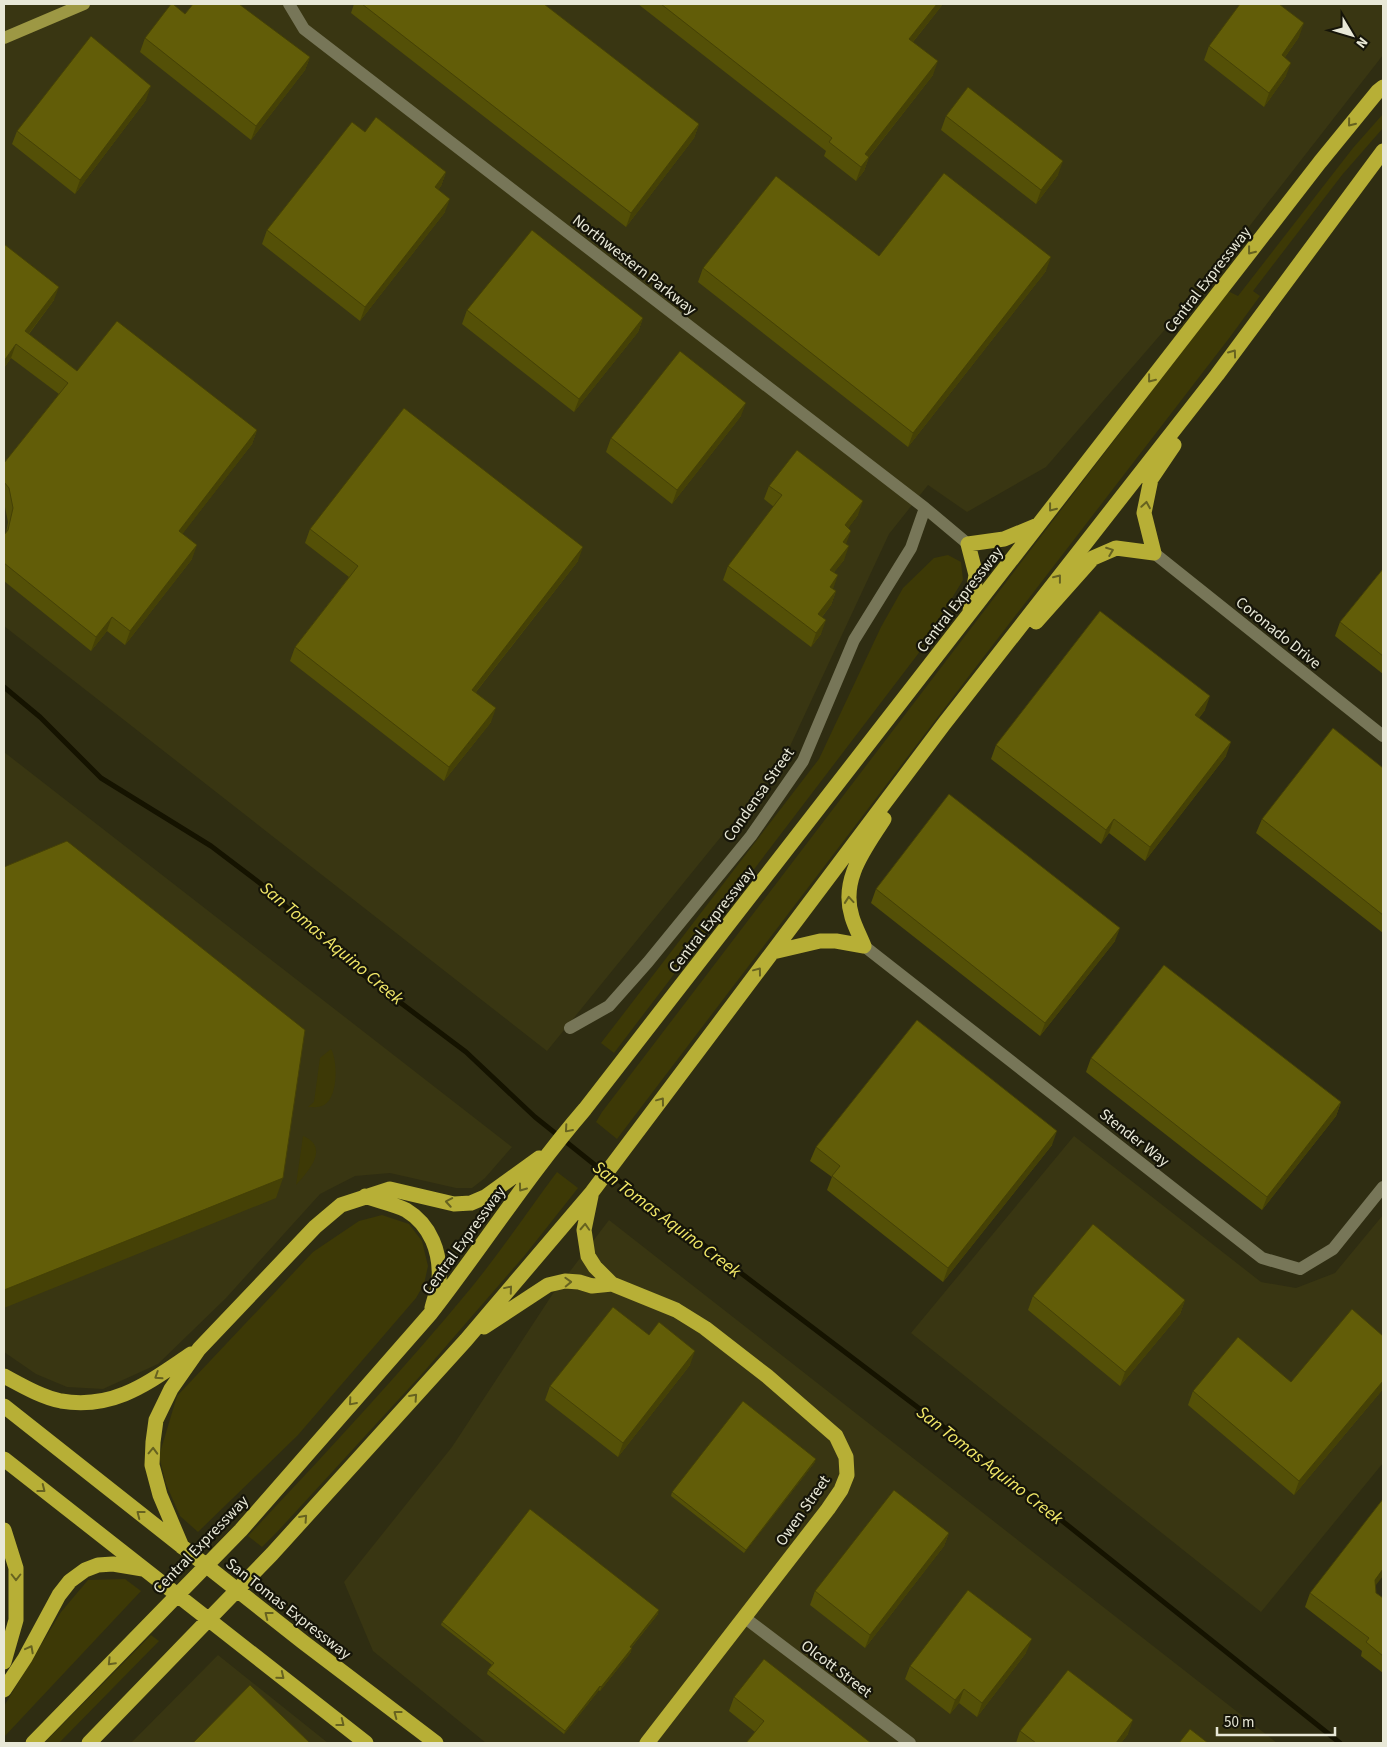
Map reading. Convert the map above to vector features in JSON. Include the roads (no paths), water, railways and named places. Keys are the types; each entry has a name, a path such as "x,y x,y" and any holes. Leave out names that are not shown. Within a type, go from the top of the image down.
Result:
{"highway":[{"name":"Central Expressway","path":"32,1743 240,1530 431,1313 460,1276 551,1148 585,1109 1320,162 1383,86"},
{"path":"89,1743 272,1554 466,1340 592,1192 944,724 1217,375 1383,151"},
{"path":"864,946 852,916 848,895 856,864 944,724 1093,558 1116,548 1154,553 1144,513 1150,479 1210,392 1217,375"},
{"path":"969,615 976,575 968,544 1004,539 1039,524"},
{"path":"773,952 820,941 836,941 864,946"},
{"path":"182,1547 160,1495 152,1465 153,1442 156,1420 171,1389 199,1349 315,1227 341,1205 390,1189 454,1204 471,1202 485,1197 551,1148"},
{"path":"592,1192 584,1230 588,1256 595,1267 612,1284"},
{"path":"365,1196 405,1210 419,1220 430,1235 438,1252 439,1282 431,1313"},
{"path":"466,1340 548,1285 565,1282 579,1282 592,1286 612,1284"},
{"name":"Owen Street","path":"612,1284 676,1310 705,1328 767,1376 818,1419 836,1436 846,1456 847,1475 841,1490 828,1510 648,1743"},
{"path":"4,1376 28,1389 59,1400 84,1403 112,1399 142,1386 199,1349"},
{"name":"San Tomas Expressway","path":"4,1406 182,1547 436,1743"},
{"path":"4,1459 366,1743"},
{"path":"4,1530 16,1568 16,1620 4,1662"},
{"path":"4,1690 25,1658 59,1595 70,1581 86,1570 98,1565 113,1564 146,1570"}],"main road":[{"path":"4,38 84,4"}],"street":[{"name":"Northwestern Parkway","path":"290,4 304,29 925,508 968,544"},
{"name":"Condensa Street","path":"570,1028 609,1006 648,962 751,836 803,761 854,640 911,548 925,508"},
{"name":"Coronado Drive","path":"1154,553 1383,736"},
{"name":"Stender Way","path":"864,946 1262,1258 1300,1269 1333,1249 1383,1187"},
{"name":"Olcott Street","path":"745,1618 910,1743"}],"waterway":[{"name":"San Tomas Aquino Creek","path":"4,687 40,717 101,778 211,846 261,884 353,967 466,1052 535,1117 595,1165 621,1182 966,1444 1340,1743"}]}
